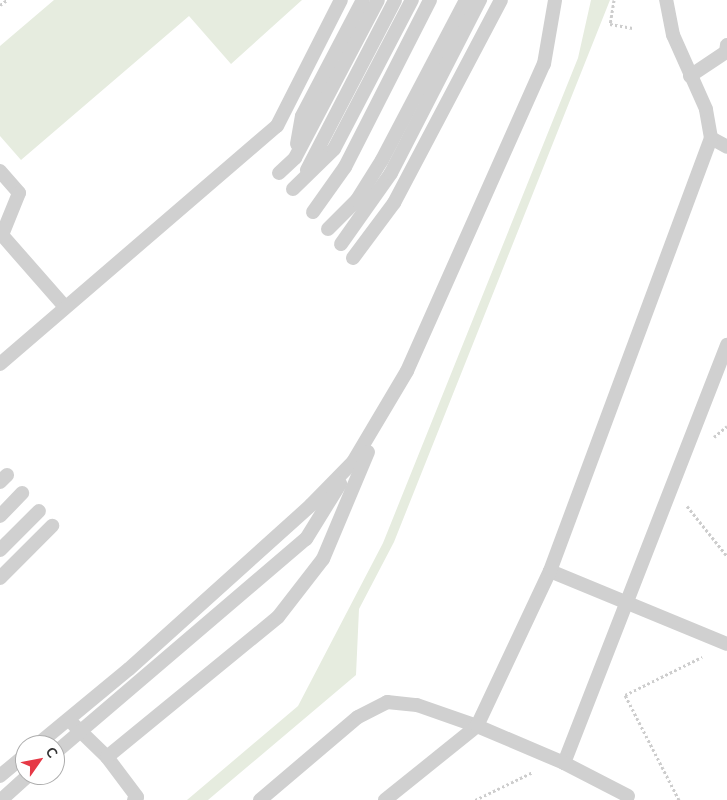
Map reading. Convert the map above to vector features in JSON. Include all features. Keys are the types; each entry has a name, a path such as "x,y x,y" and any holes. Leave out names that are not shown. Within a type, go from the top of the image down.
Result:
{"lane":[{"path":"0,364 277,126 340,0"},
{"path":"295,158 302,116 362,0"},
{"path":"279,173 295,158 378,0"},
{"path":"395,0 297,185 334,149 412,0"},
{"path":"313,212 345,168 430,0"},
{"path":"328,229 357,200 382,160 466,0"},
{"path":"341,244 392,173 480,0"},
{"path":"353,258 394,203 501,0"},
{"path":"65,744 306,538 407,371 544,64 555,0"},
{"path":"385,800 477,726 550,570 712,138 706,109 673,35 666,0"},
{"path":"690,76 726,52 727,45"},
{"path":"712,138 727,147"},
{"path":"0,171 19,192 2,235 65,307"},
{"path":"564,763 727,345"},
{"path":"107,757 278,617 323,559 386,407"},
{"path":"49,735 311,505 353,462"},
{"path":"0,516 22,492"},
{"path":"0,550 39,511"},
{"path":"0,578 52,526"},
{"path":"550,570 727,644"},
{"path":"260,800 358,717 387,702 416,706 477,726 564,763 628,796"},
{"path":"68,719 107,757 137,797 134,800"},
{"path":"0,776 15,763"},
{"path":"1,800 18,785"}],"path":[{"path":"0,6 6,0"},
{"path":"614,0 610,24 633,28"},
{"path":"684,502 727,556"},
{"path":"679,800 625,694 707,654"},
{"path":"475,800 533,772 542,776"}],"shaded area":[{"path":"54,0 302,0 231,64 189,16 21,160 0,136 0,46"},
{"path":"591,0 610,0 394,542 359,609 356,675 208,800 187,800 298,706 383,543 578,58"}]}
